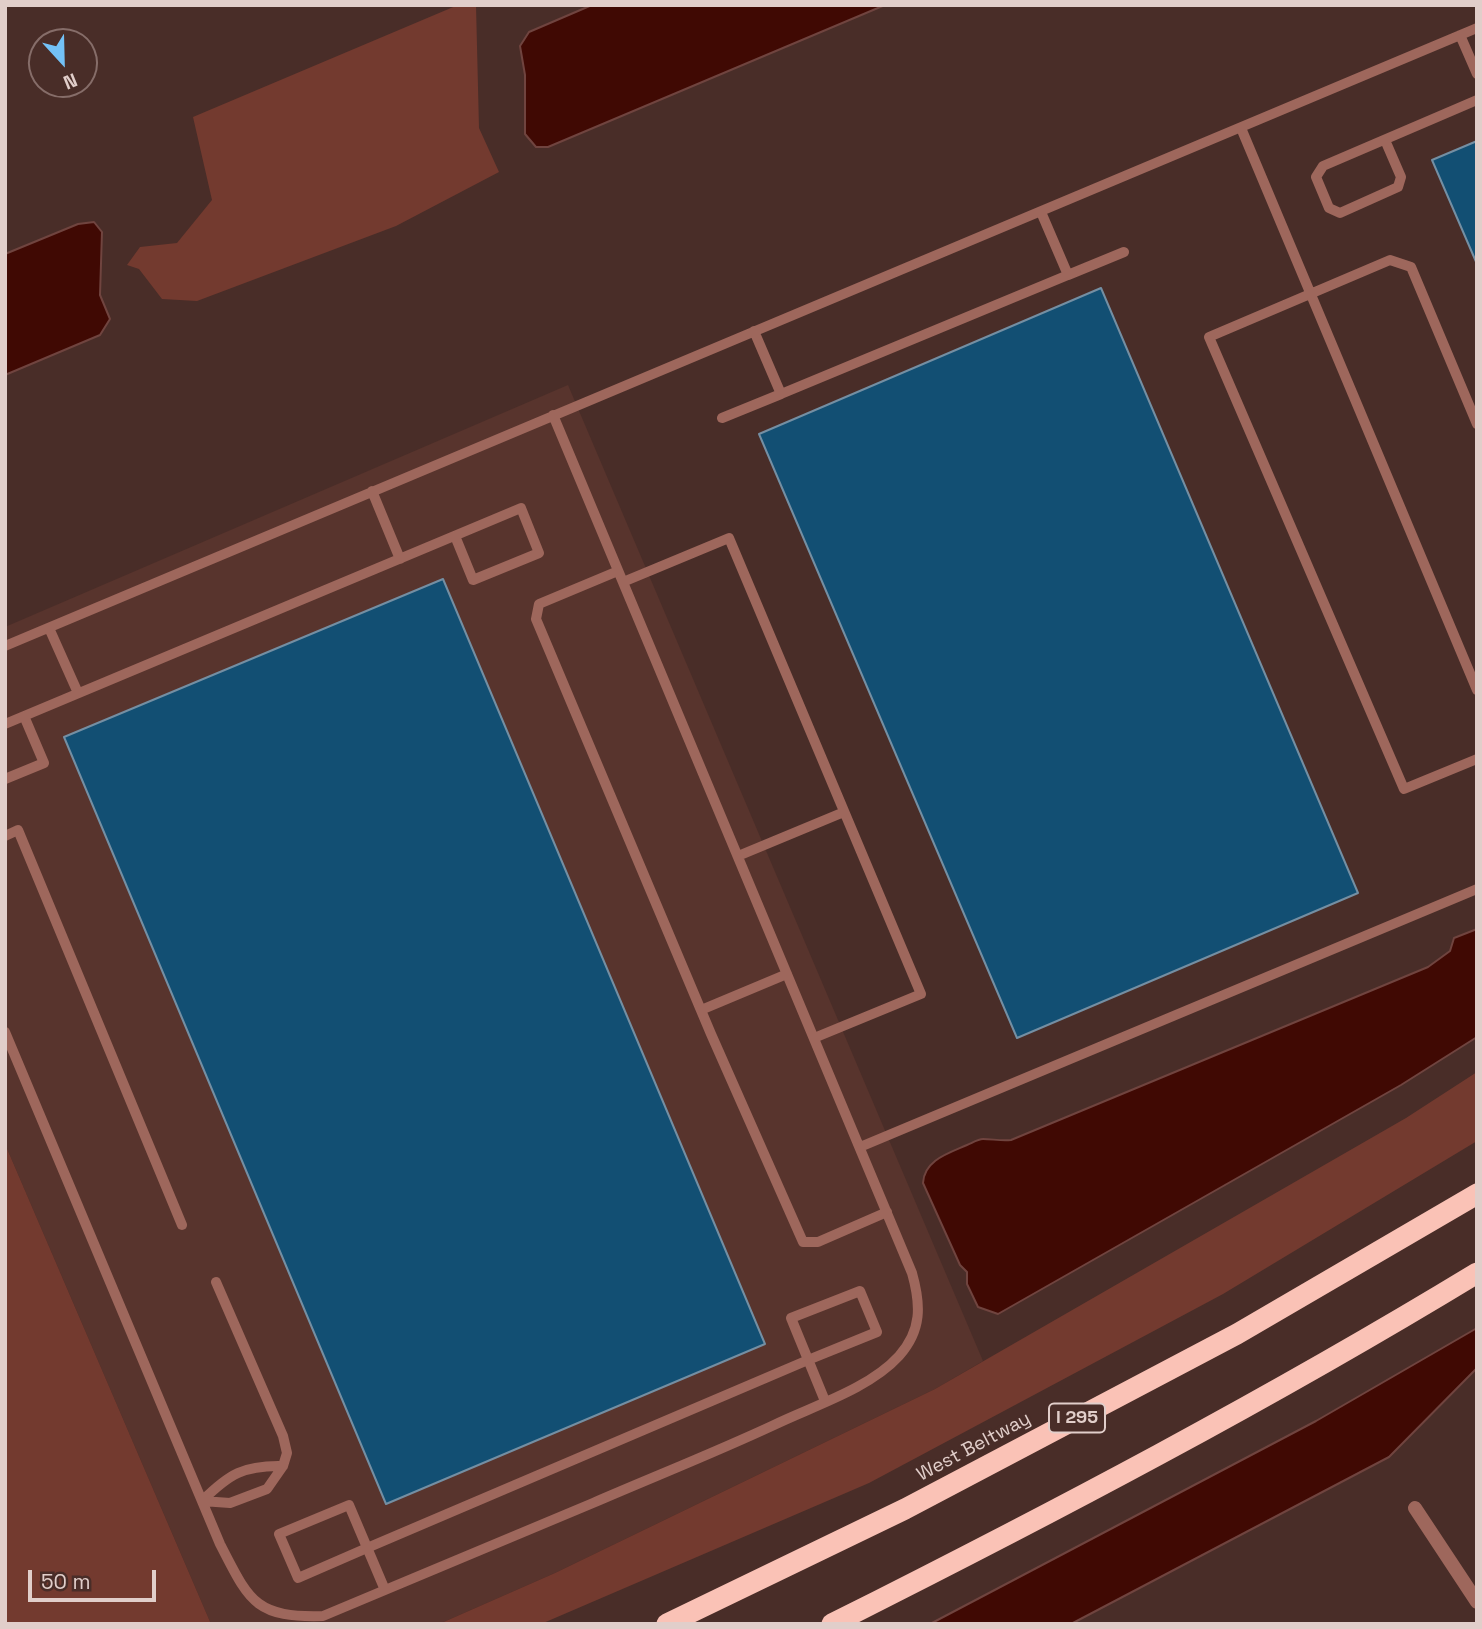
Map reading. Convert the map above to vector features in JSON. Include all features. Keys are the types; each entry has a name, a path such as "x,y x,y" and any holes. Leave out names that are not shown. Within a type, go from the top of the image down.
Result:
{"highway":[{"name":"West Beltway","path":"667,1624 905,1509 1237,1334 1477,1194"},
{"path":"832,1624 1108,1482 1262,1398 1477,1273"}],"street":[{"path":"1415,1508 1477,1602"}],"lane":[{"path":"5,646 1477,28"},
{"path":"1460,35 1477,74"},
{"path":"1385,140 1401,177 1398,187 1340,213 1329,208 1316,177 1322,166 1477,100"},
{"path":"1241,128 1477,690"},
{"path":"1041,212 1068,275"},
{"path":"722,418 1124,252"},
{"path":"1477,424 1411,267 1390,260 1209,337 1404,789 1477,759"},
{"path":"754,331 781,394"},
{"path":"5,1032 220,1544 244,1591 260,1606 298,1617 323,1616 741,1440 876,1375 898,1357 912,1338 920,1317 918,1294 912,1273 554,415"},
{"path":"372,491 400,559"},
{"path":"5,724 521,508 538,553 473,580 455,536"},
{"path":"624,582 729,538 921,994 814,1038"},
{"path":"618,571 540,604 536,619 701,1010 803,1242 818,1242 887,1212"},
{"path":"49,628 78,693"},
{"path":"5,779 44,763 24,716"},
{"path":"738,856 844,812"},
{"path":"5,836 18,830 182,1226"},
{"path":"860,1147 1477,888"},
{"path":"701,1010 787,974"},
{"path":"202,1502 230,1503 267,1489 283,1466 287,1453 283,1436 216,1282"},
{"path":"385,1590 367,1548 349,1505 279,1534 298,1578 367,1548 808,1360 877,1332 860,1291 791,1318 808,1360 825,1401"},
{"path":"202,1502 222,1481 258,1466 283,1466"}],"shaded area":[{"path":"458,5 476,5 479,128 499,172 396,226 197,301 162,299 139,269 127,265 140,247 177,243 212,200 193,117"},
{"path":"592,5 885,5 548,147 536,147 525,134 525,75 520,46 529,32"},
{"path":"94,222 102,232 100,295 110,319 100,335 5,375 5,254 78,224"},
{"path":"568,385 983,1361 935,1389 555,1573 439,1624 211,1624 5,1144 5,627"},
{"path":"1477,929 1477,1037 1401,1085 998,1314 978,1307 967,1284 967,1272 960,1265 923,1183 928,1168 939,1158 983,1139 1011,1140 1428,967 1450,951 1454,938"},
{"path":"1477,1072 1477,1141 1223,1294 869,1483 541,1624 439,1624 555,1573 935,1389 1406,1118"},
{"path":"5,1144 211,1624 5,1624"},
{"path":"1477,1328 1477,1368 1389,1457 1071,1624 930,1624 1316,1421"}],"building":[{"path":"1477,141 1477,264 1432,160"},
{"path":"1101,288 1358,893 1017,1038 759,434"},
{"path":"443,579 765,1344 386,1504 64,737"}]}
